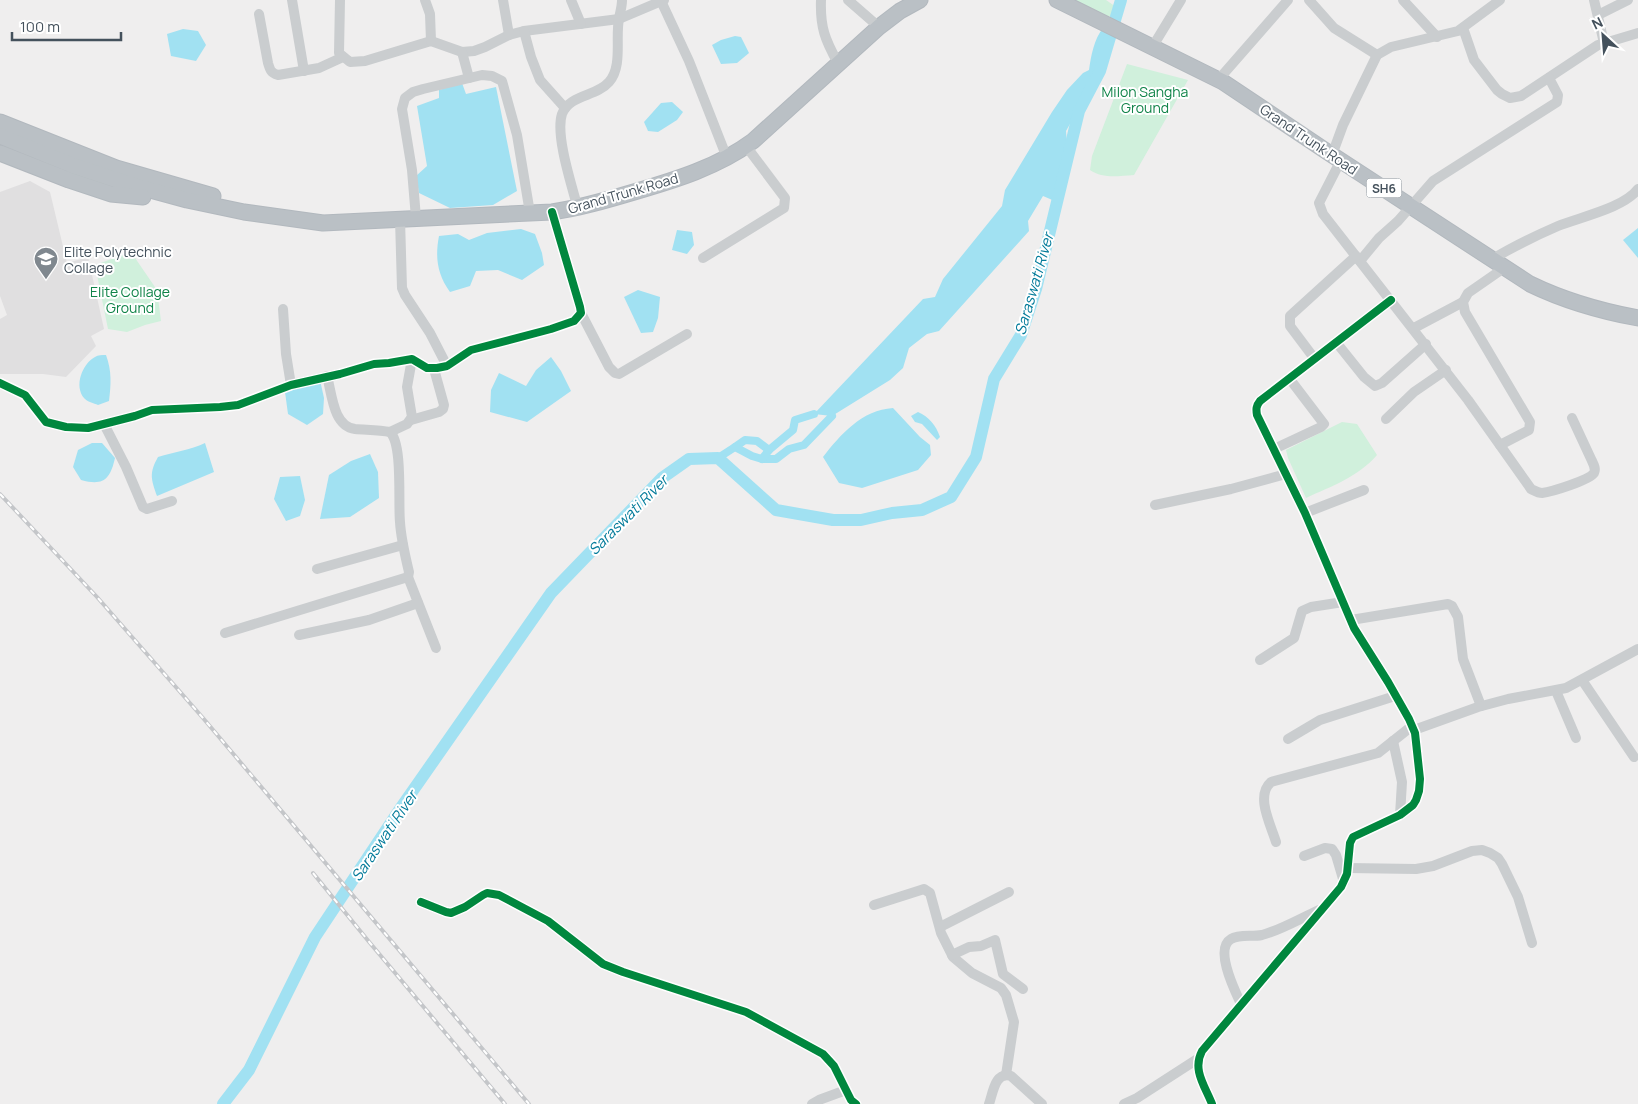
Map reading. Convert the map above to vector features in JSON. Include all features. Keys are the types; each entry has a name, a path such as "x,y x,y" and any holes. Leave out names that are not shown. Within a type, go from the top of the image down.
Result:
{"highway":[{"name":"Grand Trunk Road","path":"266,215 323,223 552,212 578,208 673,180 726,158 746,146 880,26 900,11 920,0"},
{"name":"Grand Trunk Road","path":"1057,0 1096,20 1138,38 1219,80 1498,264 1551,295 1609,313 1638,318"},
{"path":"0,122 116,168 247,206 266,215"},
{"path":"0,136 130,189 143,197"},
{"path":"0,145 86,180 266,215"},
{"path":"0,153 111,194 143,197 236,216 288,223 323,223"}],"street":[{"path":"292,0 304,71"},
{"path":"340,0 339,53 350,62 365,61 431,41 462,52 484,48 509,35 524,31 619,19 663,1 689,61 726,158"},
{"path":"425,0 430,14 431,41"},
{"path":"503,0 509,35"},
{"path":"571,0 581,24"},
{"path":"578,208 560,127 565,108 576,99 602,88 612,77 617,55 622,0"},
{"path":"821,0 822,31 838,63"},
{"path":"848,0 880,26"},
{"path":"1153,46 1181,0"},
{"path":"1219,80 1288,0"},
{"path":"1309,0 1334,28 1377,55"},
{"path":"1403,0 1437,37"},
{"path":"1500,0 1463,28 1453,33 1383,50 1377,55 1343,126 1336,158 1319,204 1323,214 1414,328 1531,489 1536,492 1547,492 1590,477 1595,468 1572,418"},
{"path":"1594,0 1604,42"},
{"path":"1598,15 1628,0"},
{"path":"259,14 270,70 273,74 278,75 318,68 343,57"},
{"path":"1463,28 1474,60 1502,94 1510,98 1517,98 1604,42 1638,33"},
{"path":"524,31 540,80 565,108"},
{"path":"462,52 469,78"},
{"path":"416,218 412,170 402,109 405,98 413,92 423,89 482,75 492,76 502,81 517,135 530,213"},
{"path":"1314,358 1290,326 1290,316 1358,259 1412,206 1433,181 1557,102 1558,95 1549,78"},
{"path":"702,258 784,208 785,198 746,146"},
{"path":"1414,328 1463,302 1468,293 1498,264 1507,250 1558,226 1622,202 1638,189"},
{"path":"552,212 581,313 609,367 615,373 619,374 687,334"},
{"path":"400,219 402,288 404,295 430,332 447,366"},
{"path":"1124,1104 1137,1098 1199,1058 1241,1004 1344,882 1348,868 1350,843 1353,837 1400,815 1413,805 1419,791 1417,752 1413,728 1396,696 1359,638 1305,513 1257,416 1257,405 1260,401 1391,300"},
{"path":"1463,302 1465,312 1530,422 1529,430 1500,445"},
{"path":"283,309 286,354 291,385"},
{"path":"0,383 25,395 46,422 88,428 152,410 238,405 291,385 374,364 412,359 427,368 434,369 447,366 471,350 551,329 574,321 581,313"},
{"path":"1336,342 1364,377 1374,386 1382,383 1426,344"},
{"path":"411,420 407,387 412,359"},
{"path":"327,376 335,408 341,422 353,429 390,432 411,420 439,412 444,407 434,369"},
{"path":"1386,419 1414,392 1446,370"},
{"path":"1274,449 1321,428 1324,424 1289,378"},
{"path":"104,424 126,467 142,507 147,509 172,501"},
{"path":"390,432 396,439 397,444 400,522 409,572 408,577 436,648"},
{"path":"1155,505 1231,489 1286,474"},
{"path":"1305,513 1364,490"},
{"path":"317,569 403,545"},
{"path":"225,633 408,577"},
{"path":"1260,660 1293,640 1296,636 1300,614 1306,608 1343,602"},
{"path":"299,635 369,620 418,603"},
{"path":"1351,620 1448,604 1452,606 1458,617 1464,659 1481,706"},
{"path":"1276,842 1265,806 1264,791 1271,782 1372,755 1384,750 1393,741 1413,728 1481,706 1508,699 1556,691 1582,680 1638,649"},
{"path":"1582,680 1634,757"},
{"path":"1556,691 1576,738"},
{"path":"1288,739 1320,720 1396,696"},
{"path":"1393,741 1402,782 1400,815"},
{"path":"1304,856 1325,848 1332,849 1336,855 1344,882"},
{"path":"1348,868 1416,869 1433,866 1472,851 1482,850 1490,853 1498,858 1502,864 1518,897 1532,943"},
{"path":"874,905 924,889 931,896 940,927 952,955 972,973 998,986 1006,995 1014,1022 1006,1075"},
{"path":"940,927 1009,892"},
{"path":"420,902 451,913 465,907 487,893 499,895 548,921 603,964 746,1012 823,1054 834,1066 851,1100 856,1104"},
{"path":"1241,1004 1227,966 1224,949 1227,942 1235,938 1264,934 1322,909"},
{"path":"952,955 969,946 981,946 995,940 1003,974 1023,989"},
{"path":"1199,1058 1200,1077 1212,1104"},
{"path":"989,1104 997,1080 1006,1075 1012,1076 1042,1104"},
{"path":"812,1104 846,1090"}],"shaded area":[{"name":"Elite Polytechnic Collage","path":"30,181 50,192 67,263 88,257 104,329 91,336 96,346 66,377 43,374 0,374 0,319 7,315 0,296 0,192"}],"green space":[{"path":"1075,0 1106,0 1119,9 1106,19"},
{"name":"Milon Sangha Ground","path":"1127,64 1188,80 1134,175 1100,175 1090,170 1092,156"},
{"name":"Elite Collage Ground","path":"131,252 157,290 161,321 127,332 108,329 95,265"},
{"path":"1342,422 1357,424 1377,455 1370,463 1353,475 1306,498 1286,450"}],"water":[{"path":"1103,28 1112,32 1100,71 1066,131 1068,158 1057,202 1043,196 1028,221 1029,231 939,331 927,334 909,348 903,368 890,380 832,416 814,414 923,299 935,297 943,279 1002,206 1005,190 1052,112 1067,90 1083,73 1089,70 1095,42"},
{"path":"183,29 198,31 206,45 196,61 171,56 167,34"},
{"path":"735,36 741,37 749,53 737,63 721,64 712,45"},
{"path":"462,83 466,94 496,87 517,191 493,205 450,208 419,193 416,176 427,166 417,106 439,98 439,90"},
{"path":"672,102 683,112 677,120 658,132 648,131 644,122 661,103"},
{"path":"1638,228 1638,258 1623,240"},
{"path":"521,229 535,234 544,265 522,280 498,270 476,271 470,286 450,292 442,279 438,265 439,236 458,234 469,240 487,233"},
{"path":"677,230 692,232 694,245 687,254 672,250"},
{"path":"638,290 660,297 658,318 653,332 641,333 624,297"},
{"path":"106,355 110,378 109,401 98,405 84,398 81,393 80,382 83,370 90,360 97,356"},
{"path":"551,357 561,371 571,391 527,422 490,412 491,390 499,373 526,386 536,370"},
{"path":"320,380 324,398 323,414 307,425 288,414 285,392"},
{"path":"893,408 930,445 931,455 918,470 862,488 839,483 823,457 845,432 862,418 872,413"},
{"path":"918,412 926,416 934,425 940,437 937,440 922,424 915,422 911,416"},
{"path":"92,443 102,443 115,458 111,472 104,480 89,482 81,480 73,467 78,450"},
{"path":"205,443 214,472 157,496 152,476 153,467 158,457"},
{"path":"370,454 378,472 379,498 350,517 320,519 329,475 351,461"},
{"path":"300,476 305,500 300,516 286,521 274,499 280,477"}],"waterway":[{"name":"Saraswati River","path":"223,1104 249,1070 315,937 400,809 551,593 662,478 689,459 718,458 776,510 833,520 861,520 892,513 922,510 951,497 976,457 994,379 1021,335 1036,289 1079,111 1100,71 1121,0"},
{"path":"762,459 769,450 793,430 795,420 814,414"},
{"path":"718,458 735,447 762,459 776,459 789,449 804,445 832,416"},
{"path":"735,447 745,440 757,441 769,450"}],"railway":[{"path":"0,494 97,597 203,718 529,1104"},
{"path":"313,873 505,1104"}],"cycle path":[{"path":"0,383 25,395 46,422 66,427 88,428 152,410 238,405 291,385 374,364 412,359 427,368 447,366 471,350 551,329 574,321 581,313 552,212"},
{"path":"1212,1104 1199,1071 1199,1058 1202,1051 1341,887 1347,874 1350,843 1353,837 1400,815 1413,805 1419,791 1420,779 1415,733 1409,719 1354,628 1305,513 1256,411 1260,401 1391,300"},
{"path":"421,902 451,913 465,907 487,893 499,895 548,921 603,964 746,1012 823,1054 834,1066 851,1100 856,1104"}],"place":[{"name":"Elite Polytechnic Collage","path":"46,280"}]}
